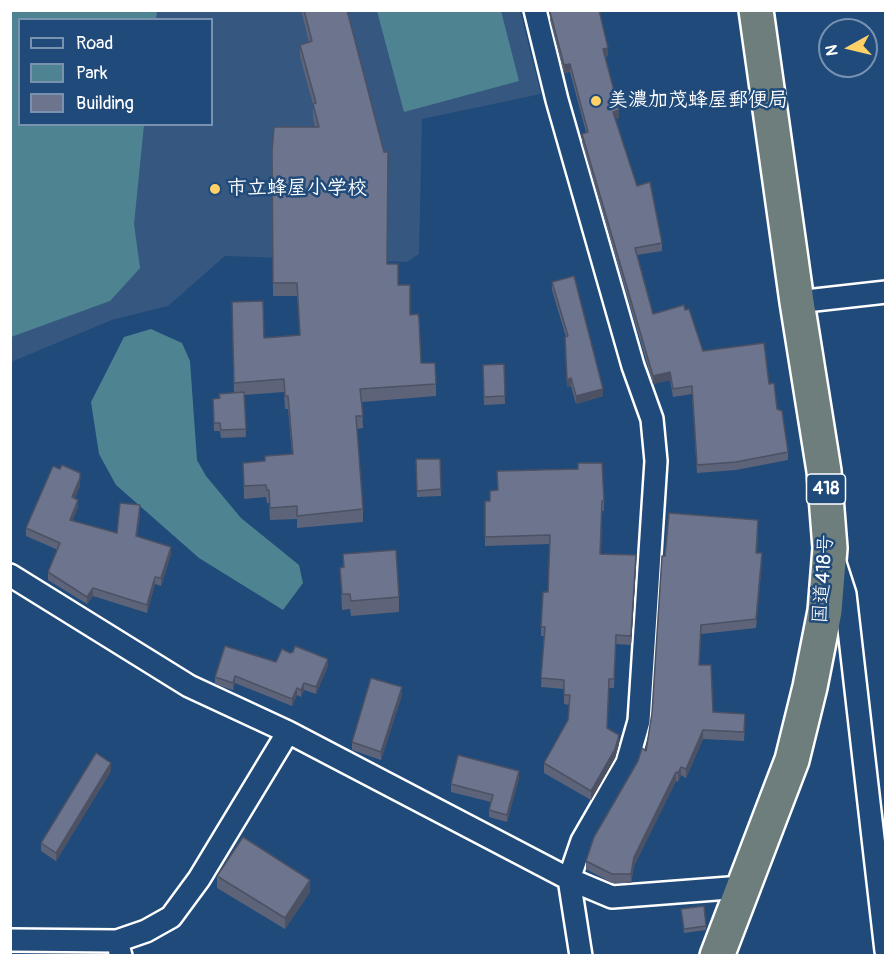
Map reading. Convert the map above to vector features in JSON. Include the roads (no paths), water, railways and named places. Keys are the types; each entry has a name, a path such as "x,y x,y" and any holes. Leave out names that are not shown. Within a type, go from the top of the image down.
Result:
{"highway":[{"name":"国道418号","path":"717,956 792,760 825,611 830,548 825,471 797,302 756,10"}],"street":[{"path":"535,10 557,100 627,344 652,418 656,461 656,492 639,721 627,763 582,841 569,879 581,956"},
{"path":"797,302 885,292"},
{"path":"830,548 845,594 878,828 885,951"},
{"path":"10,575 189,686 288,732 569,879 612,897 742,887"},
{"path":"10,940 119,948 171,917 199,879 288,732"}],"place":[{"name":"美濃加茂蜂屋郵便局","path":"596,101"},
{"name":"市立蜂屋小学校","path":"215,189"}]}
